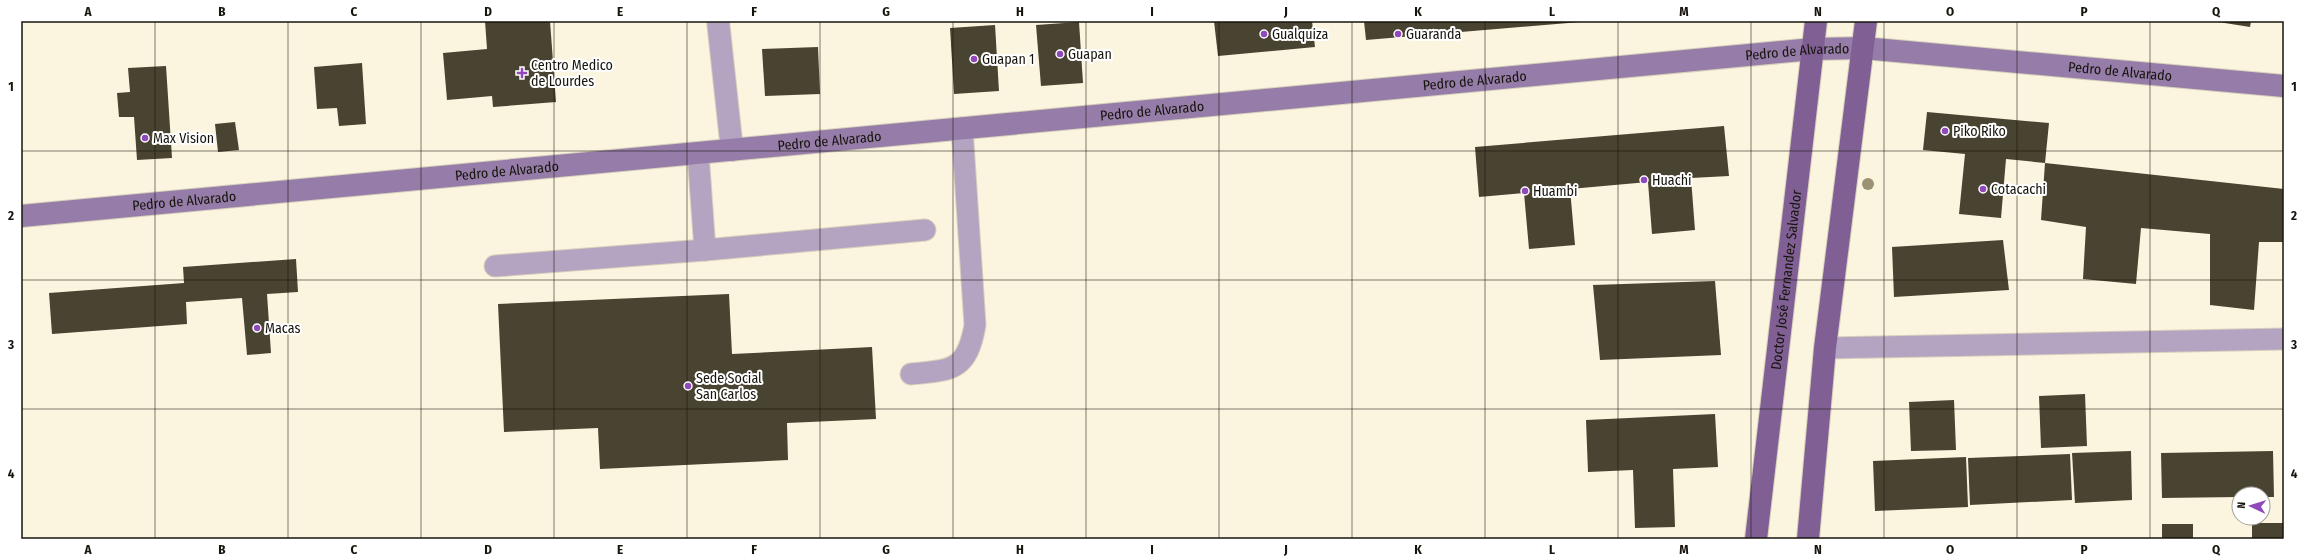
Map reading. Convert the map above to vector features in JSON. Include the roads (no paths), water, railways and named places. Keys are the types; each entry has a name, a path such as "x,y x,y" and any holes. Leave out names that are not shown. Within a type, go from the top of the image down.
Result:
{"main road":[{"name":"Doctor José Fernandez Salvador","path":"1756,539 1816,21"},
{"path":"1808,539 1825,348 1866,21"},
{"name":"Pedro de Alvarado","path":"21,216 1813,49 1863,48 2284,86"}],"street":[{"path":"718,21 732,150"}],"lane":[{"path":"911,374 948,370 962,361 971,345 975,325 962,128"},
{"path":"698,153 705,250"},
{"path":"495,266 705,250 925,230"},
{"path":"1825,348 2284,339"}],"place":[{"name":"Gualquiza","path":"1264,34"},
{"name":"Guaranda","path":"1398,34"},
{"name":"Guapan","path":"1060,54"},
{"name":"Guapan 1","path":"974,59"},
{"name":"Centro Medico de Lourdes","path":"522,73"},
{"name":"Piko Riko","path":"1945,131"},
{"name":"Max Vision","path":"145,138"},
{"name":"Huachi","path":"1644,180"},
{"name":"Cotacachi","path":"1983,189"},
{"name":"Huambi","path":"1525,191"},
{"name":"Macas","path":"257,328"},
{"name":"Sede Social San Carlos","path":"688,386"}]}
